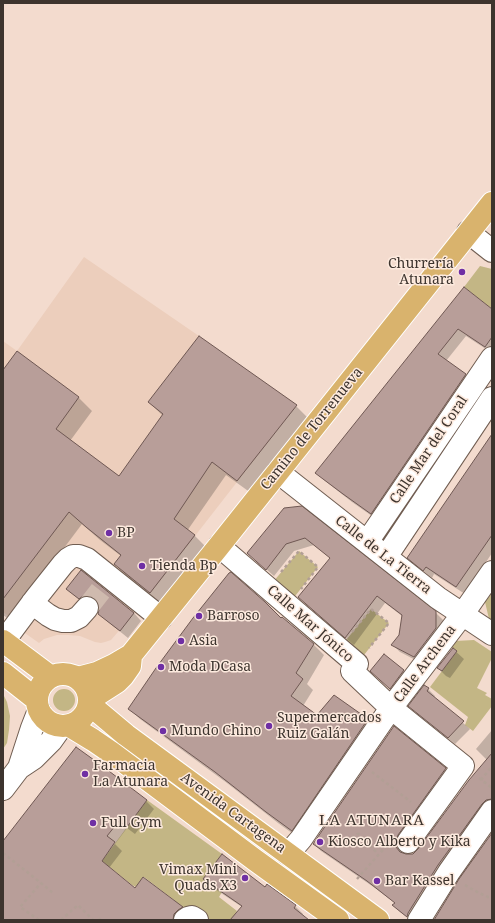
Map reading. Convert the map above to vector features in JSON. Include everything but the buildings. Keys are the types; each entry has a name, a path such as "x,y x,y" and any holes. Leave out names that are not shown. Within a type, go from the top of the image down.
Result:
{"main road":[{"name":"Camino de Torrenueva","path":"78,678 114,665 131,654 219,546 492,203"},
{"path":"3,641 52,677"},
{"name":"Camino de Torrenueva","path":"89,702 123,676 130,666 131,654"},
{"path":"3,674 38,705"},
{"path":"64,674 78,678 84,684 88,692 89,702 87,712 83,718 77,723 66,726 54,725 47,721 42,716 38,705 38,693 41,686 52,677 64,674"},
{"name":"Avenida Cartagena","path":"89,702 126,735 378,920"},
{"name":"Avenida Cartagena","path":"66,726 93,740 112,753 330,918"}],"street":[{"path":"468,232 492,251"},
{"name":"Calle Mar del Coral","path":"367,542 492,358"},
{"name":"Calle Mar del Coral","path":"386,557 492,398"},
{"name":"Calle de La Tierra","path":"278,472 438,598 492,634"},
{"name":"Calle Mar Jónico","path":"219,546 356,664 352,671 391,708 463,766 427,815"},
{"path":"3,641 63,564 73,556 80,556 87,559 108,582 161,618"},
{"name":"Calle Archena","path":"288,854 301,839 391,708 462,615 492,572"},
{"path":"32,603 48,615 63,621 71,621 79,617 87,608"},
{"path":"19,768 38,705"},
{"path":"3,789 19,768 34,758 66,726"},
{"path":"419,920 492,811"},
{"path":"408,842 427,815"},
{"path":"185,920 192,917 197,920"}],"path":[{"path":"268,588 299,551 318,567 288,605"},
{"path":"339,649 371,609 389,623 356,664"},
{"path":"356,760 427,815"},
{"path":"492,766 481,780 492,788"},
{"path":"352,838 359,834 378,854"},
{"path":"344,895 378,854 396,836 408,842"},
{"path":"3,853 53,893"},
{"path":"39,920 20,907 41,883"},
{"path":"62,920 78,905 93,920"}],"shaded area":[{"path":"84,257 297,405 142,604 111,640 101,643 80,636 57,635 44,639 39,643 15,626 12,619 3,612 3,341 17,351"},
{"path":"480,266 492,269 492,309 464,287"},
{"path":"299,551 318,567 288,605 268,588"},
{"path":"492,593 492,621 489,619 485,602"},
{"path":"371,609 389,623 357,664 339,649"},
{"path":"474,640 492,652 492,658 477,688 487,693 485,695 492,699 492,706 473,731 465,725 468,717 430,687 457,651 451,647 455,641"},
{"path":"64,689 72,692 75,700 72,708 64,711 56,708 53,700 56,692"},
{"path":"3,694 7,702 10,716 7,743 3,749"},
{"path":"147,800 222,854 203,879 222,892 219,897 237,911 235,914 239,919 238,920 204,920 184,913 179,909 174,900 144,877 136,887 102,861"}],"tunnel":[{"path":"87,608 105,585"}],"place":[{"name":"Churrería Atunara","path":"462,272"},
{"name":"BP","path":"109,533"},
{"name":"Tienda Bp","path":"142,566"},
{"name":"Barroso","path":"199,616"},
{"name":"Asia","path":"181,641"},
{"name":"Moda DCasa","path":"161,667"},
{"name":"Supermercados Ruiz Galán","path":"269,726"},
{"name":"Mundo Chino","path":"163,731"},
{"name":"Farmacia La Atunara","path":"85,774"},
{"name":"Full Gym","path":"93,823"},
{"name":"Kiosco Alberto y Kika","path":"320,842"},
{"name":"Vimax Mini Quads X3","path":"245,878"},
{"name":"Bar Kassel","path":"377,881"}],"district":[{"name":"LA ATUNARA","path":"372,821"}]}
